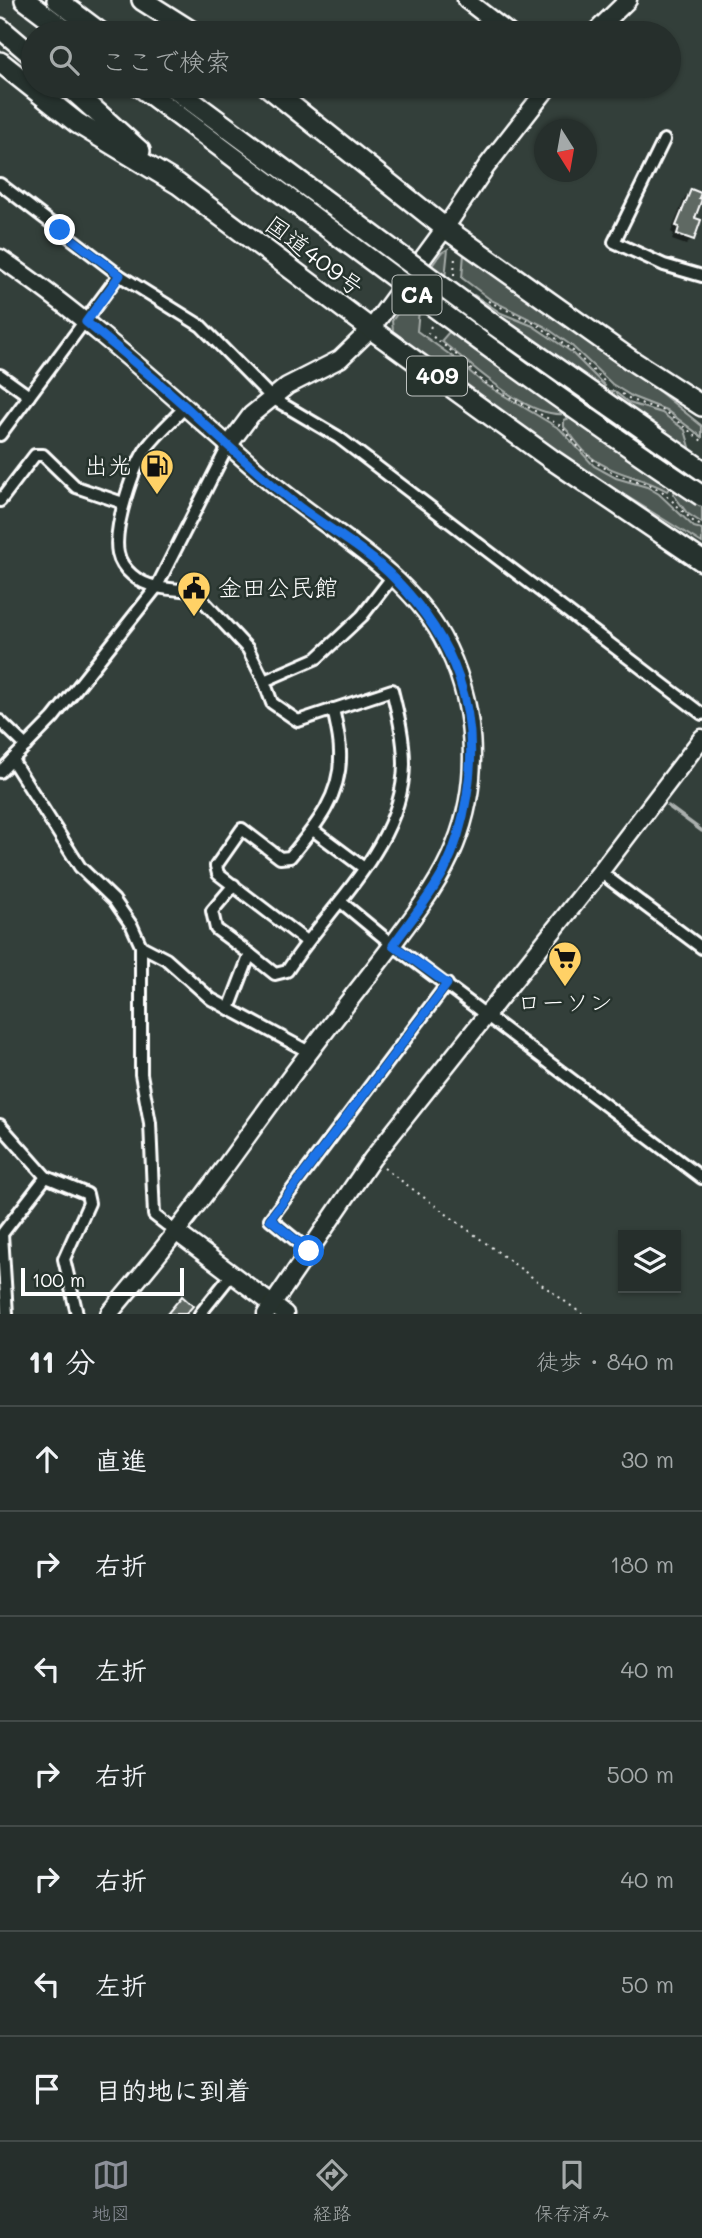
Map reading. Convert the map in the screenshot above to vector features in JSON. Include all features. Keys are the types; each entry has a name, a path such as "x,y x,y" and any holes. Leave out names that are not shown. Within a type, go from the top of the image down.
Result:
{"highway":[{"path":"25,0 53,21"},
{"path":"57,0 85,21"},
{"path":"142,0 175,21"},
{"path":"158,0 185,21"},
{"path":"0,27 21,45"},
{"name":"国道409号","path":"0,62 21,79"},
{"name":"国道409号","path":"45,98 77,123 178,184 371,329 551,459 702,561"},
{"path":"81,98 178,184"},
{"name":"CA","path":"155,98 477,340 617,439 702,495"},
{"name":"CA","path":"187,98 490,322 702,470"},
{"path":"282,98 454,234 631,360 702,406"}],"street":[{"path":"466,0 493,21"},
{"path":"606,21 628,0"},
{"path":"0,772 53,718 156,587 228,446 251,415 287,386 340,359 371,329 454,234 486,167 540,98"},
{"path":"664,140 614,242 663,265 702,276"},
{"path":"0,184 120,275 201,326 272,398 338,437 702,714"},
{"path":"0,258 86,322 298,506 393,576 419,604 441,635 456,667 467,701 472,739 471,771 457,842 427,898 176,1232 109,1314"},
{"path":"0,435 120,275"},
{"path":"0,375 29,396"},
{"path":"186,407 148,446 135,471 123,503 117,551 122,565 134,577 156,587 194,592 248,649 272,703 298,721 392,690 402,730 404,766 397,805 387,835 341,902 306,941 287,971 275,974 216,929 212,911 234,886"},
{"path":"0,501 35,455 43,455 76,487 123,503"},
{"path":"264,681 317,658 362,616 393,576"},
{"path":"306,941 218,874 216,866 242,829 280,858 290,857 313,830 331,801 339,777 340,751 333,709"},
{"path":"0,721 26,746"},
{"path":"12,760 80,867 114,900 132,926 141,946 141,1074 150,1124 154,1215 232,1274 275,1311 309,1251 372,1159 600,872 702,738"},
{"path":"313,830 364,868"},
{"path":"600,872 702,948"},
{"path":"341,902 393,945 702,1178"},
{"path":"141,946 166,959 211,999 309,1052"},
{"path":"229,1009 250,954"},
{"path":"309,1251 270,1219 447,984"},
{"path":"0,1125 46,1177 86,1194 89,1203 64,1259 77,1314"},
{"path":"7,1314 2,1234 46,1177"},
{"path":"200,1314 232,1274"}],"path":[{"path":"454,234 454,278"},
{"path":"486,300 538,325 573,351 610,387"},
{"path":"433,322 428,333 458,356 482,380 561,426 581,450 598,464 615,474 663,492 695,523 702,526"},
{"path":"622,395 664,411 702,441"},
{"path":"372,1159 582,1314"}],"shaded area":[{"path":"448,249 445,278 431,267 441,253"},
{"path":"468,252 661,393 702,426 702,437 666,410 633,397 612,384 572,346 544,326 491,300 462,278 464,254"},
{"path":"474,295 501,313 533,326 570,351 605,386 600,390 471,297"},
{"path":"407,300 419,310 417,331 483,383 560,429 594,466 616,478 647,487 659,494 694,527 702,529 702,543 563,457 393,331 392,321"},
{"path":"449,332 564,414 549,413 533,407 499,387 441,341"},
{"path":"614,391 629,403 662,413 685,430 692,454 606,394"},
{"path":"570,418 670,487 667,491 595,460 564,427 564,420"},
{"path":"675,490 702,507 702,523 687,513 673,494"}],"building":[{"path":"691,189 701,193 699,198 702,199 695,218 701,220 694,240 677,234 679,227 676,226"},
{"path":"182,1296 193,1306 186,1314 167,1314"}],"waterway":[{"path":"668,806 702,831"}],"place":[{"name":"出光","path":"157,496"},
{"name":"金田公民館","path":"194,618"},
{"name":"ローソン","path":"565,988"}],"route":[{"path":"60,230 120,275 86,322 298,506 393,576 419,604 441,635 456,667 467,701 472,739 471,771 457,842 427,898 393,945 447,984 270,1219 309,1251"}]}
